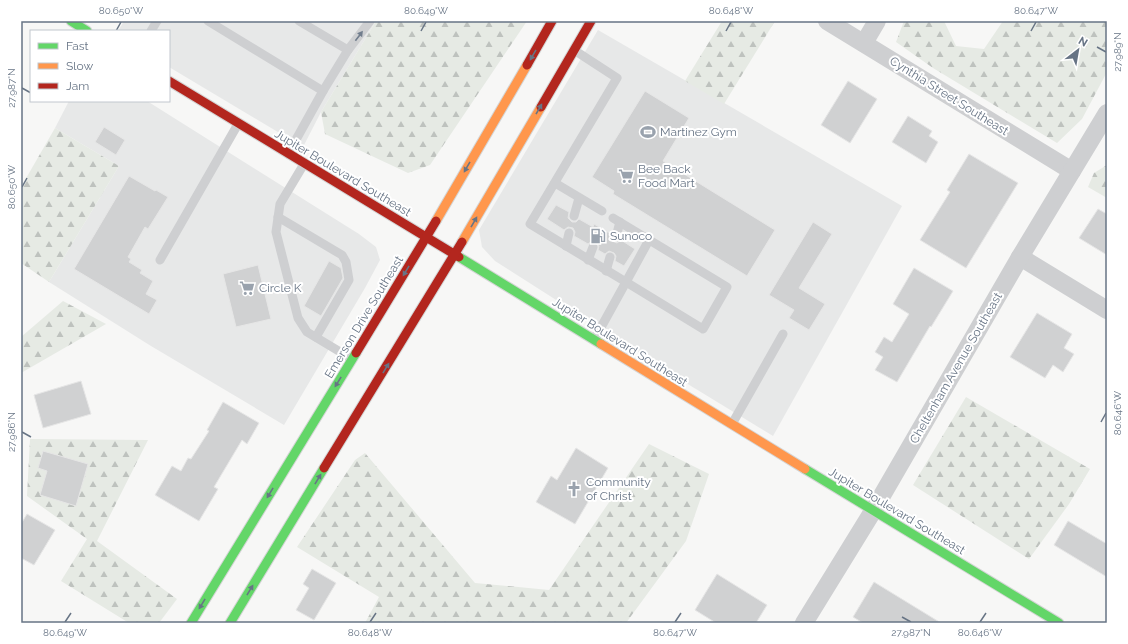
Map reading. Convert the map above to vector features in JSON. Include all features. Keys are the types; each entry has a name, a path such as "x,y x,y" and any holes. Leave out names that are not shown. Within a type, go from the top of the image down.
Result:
{"street":[{"path":"70,21 85,30"},
{"name":"Emerson Drive Southeast","path":"191,623 426,238 552,21"},
{"path":"230,623 454,255 591,21"},
{"name":"Cynthia Street Southeast","path":"827,21 1072,171"},
{"path":"864,43 877,21"},
{"name":"Jupiter Boulevard Southeast","path":"170,82 1059,623"},
{"name":"Cheltenham Avenue Southeast","path":"804,623 873,511 1020,257 1107,113"},
{"path":"1020,257 1107,310"}],"lane":[{"path":"152,30 157,21"},
{"path":"208,21 323,91"},
{"path":"299,21 348,50"},
{"path":"288,154 348,50 370,21"},
{"path":"574,50 617,78 530,224 703,329 727,287 616,220 616,237"},
{"path":"160,260 238,124"},
{"path":"304,164 280,204 276,232 298,318 307,332 352,359"},
{"path":"555,183 602,211"},
{"path":"574,216 579,198"},
{"path":"278,217 342,255 346,262 349,280 316,337"},
{"path":"566,246 570,233"},
{"path":"594,340 649,240"},
{"path":"588,260 593,247"},
{"path":"606,271 610,257"},
{"path":"732,424 783,334"}],"shaded area":[{"path":"124,21 376,21 321,112 303,147 170,68 170,30 119,30"},
{"path":"598,30 902,206 773,436 691,386 495,261 482,247 479,230"},
{"path":"68,102 149,102 359,234 376,247 380,260 284,425 151,346 49,282 119,166 55,128"}],"green space":[{"path":"376,21 527,21 430,165 408,173 325,134 321,112"},
{"path":"722,21 775,21 724,104 685,81"},
{"path":"904,21 944,21 956,46 984,49 1003,21 1107,21 1107,72 1082,119 1057,143 933,68 896,42"},
{"path":"55,128 119,166 49,282 21,263 21,187"},
{"path":"1107,165 1107,198 1088,187 1094,173"},
{"path":"63,301 106,324 21,373 21,337"},
{"path":"966,397 1090,469 1069,504 1029,559 913,485"},
{"path":"30,439 148,440 97,541 177,599 159,623 129,623 61,581 87,539 27,496"},
{"path":"649,444 709,474 686,541 626,623 365,623 379,597 297,547 355,460 365,453 475,583 549,590"}],"building":[{"path":"848,81 877,99 850,143 821,125"},
{"path":"645,91 689,118 663,161 775,230 747,276 613,194 614,191 592,177"},
{"path":"908,116 932,131 929,136 938,142 926,163 892,142"},
{"path":"104,127 125,140 116,155 95,142"},
{"path":"969,154 1018,183 966,268 920,240 950,192 947,190"},
{"path":"129,176 168,197 148,229 145,227 128,257 131,259 129,262 142,270 140,273 153,281 146,294 157,300 149,314 74,269"},
{"path":"556,205 569,212 568,218 572,222 576,222 579,219 593,227 594,224 611,234 610,238 612,241 617,243 621,240 635,249 624,266 615,261 616,256 614,253 609,251 605,254 598,250 599,246 596,242 592,241 588,244 574,236 575,232 573,228 568,227 564,230 547,219"},
{"path":"1098,209 1107,214 1107,255 1079,238"},
{"path":"813,222 832,234 799,288 825,304 809,330 789,318 794,310 769,295"},
{"path":"329,261 341,268 343,278 321,316 304,306"},
{"path":"258,265 271,319 236,327 223,274"},
{"path":"914,268 953,291 931,327 930,326 897,382 875,370 883,357 875,352 884,337 892,342 909,314 893,304"},
{"path":"1037,313 1072,334 1064,348 1074,354 1063,372 1053,365 1045,378 1010,357"},
{"path":"81,381 91,414 43,428 34,395"},
{"path":"223,402 259,423 247,444 242,440 214,487 218,489 199,521 155,495 172,466 181,471 188,458 191,459 209,431 207,430"},
{"path":"576,448 608,468 575,524 536,502 551,476 557,480"},
{"path":"43,451 88,464 76,506 40,495 47,471 38,468"},
{"path":"27,514 55,530 34,565 21,558 21,524"},
{"path":"1068,521 1107,544 1107,577 1054,545"},
{"path":"312,569 336,583 314,620 296,610 309,588 303,584"},
{"path":"717,574 767,605 756,623 716,623 695,610"},
{"path":"874,582 941,623 863,623 853,617"}],"traffic: fast":[{"path":"71,21 85,30"},
{"path":"459,257 601,344"},
{"path":"191,623 356,353"},
{"path":"230,623 324,468"},
{"path":"805,469 1059,623"}],"traffic: slow":[{"path":"436,221 527,65"},
{"path":"462,242 541,107"},
{"path":"601,344 805,469"}],"traffic: jam":[{"path":"527,65 552,21"},
{"path":"541,107 591,21"},
{"path":"170,82 459,257"},
{"path":"356,353 436,221"},
{"path":"324,468 462,242"}],"place":[{"name":"Martinez Gym","path":"648,132"},
{"name":"Bee Back Food Mart","path":"626,176"},
{"name":"Sunoco","path":"598,236"},
{"name":"Circle K","path":"247,288"},
{"name":"Community of Christ","path":"574,489"}]}
